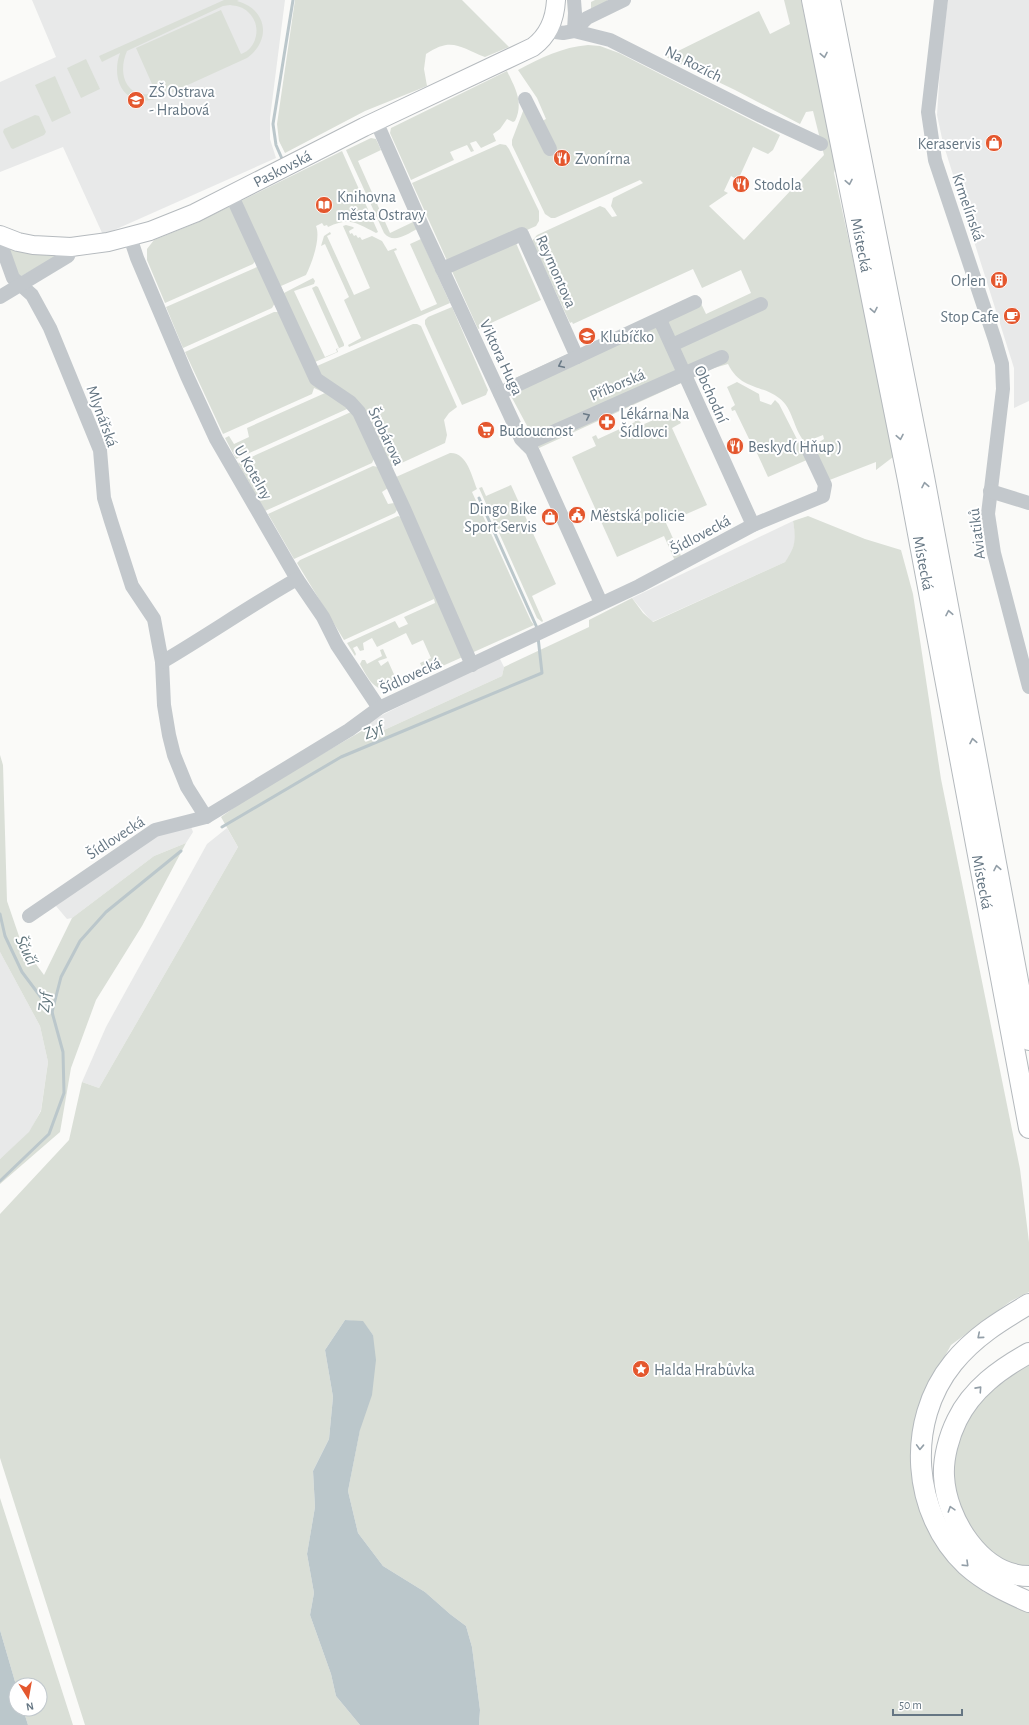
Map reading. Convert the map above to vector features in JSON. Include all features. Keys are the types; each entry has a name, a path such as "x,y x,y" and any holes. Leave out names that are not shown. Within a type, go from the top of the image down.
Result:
{"highway":[{"name":"Místecká","path":"812,0 908,480 1029,1128"},
{"name":"Místecká","path":"830,0 924,478 1029,1040"},
{"path":"1004,907 1029,975"},
{"path":"1021,1309 987,1330 975,1340 964,1350 946,1372 937,1388 926,1416 921,1438 921,1468 932,1516 942,1536 953,1551 974,1572 988,1582 1029,1602"},
{"path":"1026,1354 991,1377 966,1404 952,1431 946,1456 944,1476 947,1495 953,1514 961,1531 971,1545 982,1557 999,1567 1015,1574 1029,1576"}],"main road":[{"path":"548,31 555,13 556,0"},
{"name":"Paskovská","path":"2,236 18,242 33,245 72,247 93,245 130,237 183,218 376,121 528,50 540,41 548,31"}],"street":[{"path":"574,0 574,31"},
{"path":"574,31 587,18 624,0"},
{"name":"Krmelínská","path":"941,0 928,112 935,160 1000,356 1003,376 1000,421"},
{"name":"Na Rozích","path":"548,31 563,33 574,31 610,40 761,116 821,144"},
{"path":"525,100 550,149"},
{"name":"Viktora Huga","path":"376,121 442,269 521,438 532,450 601,603"},
{"name":"Šrobárova","path":"231,194 316,379 350,402 359,412 405,511 472,665"},
{"name":"Reymontova","path":"442,269 522,234 578,357"},
{"name":"Mlynářská","path":"2,236 3,250 13,278 32,295 50,328 100,450 104,498 111,521 132,586 154,620 162,662 164,705 174,755 187,786 206,817"},
{"name":"U Kotelny","path":"130,237 137,258 187,376 216,439 297,579 323,617 337,645 379,708"},
{"path":"0,296 68,256 72,247"},
{"path":"500,393 660,320 695,302"},
{"path":"672,345 761,304"},
{"name":"Obchodní","path":"660,320 753,525"},
{"name":"Příborská","path":"526,444 722,357"},
{"name":"Aviatiků","path":"1000,421 990,491 988,514 990,534 1026,657 1029,687"},
{"name":"Šídlovecká","path":"29,916 155,830 206,817 349,730 379,708 639,586 753,525 823,496 825,485 808,449"},
{"path":"990,491 1029,503"},
{"path":"162,662 207,636 248,608 297,579"}],"shaded area":[{"name":"ZŠ Ostrava - Hrabová","path":"32,0 285,0 270,118 270,139 276,158 103,235 63,147 0,172 0,82 56,57"},
{"path":"224,0 239,0 237,1 247,5 255,11 263,26 263,34 260,43 255,51 247,58 157,99 138,100 129,96 124,91 120,86 117,73 120,53 102,62 99,56","holes":["230,5 246,10 255,23 256,35 251,47 247,51 241,54 221,10 136,48 156,93 137,93 126,83 123,68 127,51 223,6"]},
{"path":"295,0 462,0 509,47 485,57 456,45 443,46 435,49 426,54 424,69 427,86 365,111 285,153 279,141 277,124"},
{"path":"595,0 607,0 608,2 591,10 591,2"},
{"path":"784,0 801,0 836,166 834,173 869,333 893,457 876,470 876,462 827,481 813,446 824,439 823,435 808,441 804,441 800,436 784,402 765,390 751,386 739,378 728,364 714,368 539,448 504,383 697,295 706,314 751,293 741,270 702,288 693,269 573,324 572,322 570,323 532,241 537,235 600,206 605,208 612,217 617,216 611,206 613,198 643,183 640,180 555,218 551,218 545,214 512,145 512,140 525,106 540,122 546,119 537,98 518,70 543,57 569,48 588,45 600,46 619,53 780,135 773,150 768,154 753,147 738,180 731,176 724,191 728,193 709,206 744,240 824,155 813,111 806,112 800,124 735,90 666,57 759,11 770,34 790,24"},
{"path":"948,0 1029,0 1029,401 1014,408 1014,368 943,143 937,115 941,53"},
{"path":"86,59 100,89 81,98 67,68"},
{"path":"507,71 519,101 518,114 515,121 513,122 507,119 500,129 493,134 496,141 481,148 476,141 470,143 474,151 471,152 467,145 450,152 454,160 411,180 390,133 391,128"},
{"path":"55,76 71,113 52,122 35,85"},
{"path":"35,115 39,116 46,132 44,135 13,149 11,148 3,132 4,129"},
{"path":"371,138 376,139 381,150 358,161 390,233 413,222 417,229 400,237 391,238 384,233 346,150"},
{"path":"500,144 506,145 509,149 539,211 539,221 536,226 449,265 412,183"},
{"path":"342,151 378,232 376,233 353,222 342,222 328,227 327,225 324,226 322,223 316,226 317,244 306,275 281,286 284,293 313,278 315,281 314,284 294,291 325,357 337,352 336,349 339,348 312,288 316,286 318,287 344,344 344,346 337,349 338,352 315,362 317,366 413,324 421,326 457,407 449,413 444,420 447,435 445,443 395,466 391,466 396,477 450,453 456,454 465,461 477,489 472,492 534,625 389,690 383,690 371,682 360,664 362,660 365,660 367,664 382,656 380,650 383,649 387,658 378,661 381,666 388,661 397,681 423,669 420,663 431,658 423,640 412,645 406,633 377,647 372,638 363,643 364,650 360,651 357,646 353,648 356,654 355,656 347,643 395,621 399,628 408,624 404,617 435,603 434,599 344,640 297,563 300,560 398,516 401,517 397,510 395,513 294,559 268,514 373,466 378,467 374,459 372,463 265,511 238,463 351,412 347,409 236,459 225,438 229,436 234,444 249,437 247,428 325,393 314,388 312,394 223,434 185,352 274,312 278,312 275,303 272,308 183,348 166,307 257,267 255,261 253,264 165,303 147,260 147,249 154,240 196,223","holes":["388,488 394,503 388,504 382,492"]},
{"path":"346,225 354,228 349,231 350,234 352,233 354,236 356,235 358,238 360,237 362,240 372,236 382,241 388,251 396,248 397,250 394,251 421,311 437,304 410,244 421,239 450,303 349,347 348,345 361,338 344,300 349,297 325,244 321,246 324,236 330,232 331,234 327,236 354,295 370,288 343,226"},
{"path":"516,243 541,300 478,329 451,269"},
{"path":"10,248 53,253 57,256 18,278 9,254"},
{"path":"452,307 488,390 486,395 462,405 425,324 425,320 428,317"},
{"path":"737,382 759,394 760,401 771,405 775,400 779,404 801,447 809,459 768,477 756,451 751,453 749,450 757,444 755,441 751,443 735,410 732,411 731,408 735,405 727,387"},
{"path":"674,411 681,423 672,428 707,505 666,523 682,558 675,561 664,536 617,557 572,457 596,446 592,437 596,435 598,439 635,422 633,418 637,416 642,425"},
{"path":"511,485 556,584 532,596 543,621 542,622 537,618 479,488 482,487 486,496"},
{"path":"808,516 865,539 901,550 913,594 941,779 1020,1169 1029,1242 1029,1292 1011,1301 951,1345 926,1391 913,1437 954,1566 984,1592 1029,1611 1029,1725 479,1725 480,1710 472,1647 466,1626 425,1592 383,1566 358,1533 348,1491 360,1429 373,1335 363,1322 345,1320 325,1350 333,1397 329,1439 313,1471 315,1507 307,1554 314,1593 310,1615 331,1674 336,1696 360,1725 85,1725 0,1458 0,1214 69,1140 82,1082 99,1088 238,847 221,817 253,794 367,728 371,736 502,676 504,667 589,627 589,620 632,598 643,613 653,622 785,562 794,542 795,533 793,521"},
{"path":"793,521 796,539 791,554 785,562 652,622 632,598"},
{"path":"499,657 504,667 502,676 371,736 366,723"},
{"path":"0,755 3,765 7,901 22,945 44,975 72,918 154,856 186,843 142,926 96,1000 71,1068 60,1132 0,1184 0,1159 29,1132 41,1111 48,1062 40,1026 0,952"},
{"path":"190,824 193,832 186,843 154,856 72,918 67,919 56,906 140,842"},
{"path":"227,828 238,847 99,1088 82,1082 106,1027 207,844"},
{"path":"0,952 40,1026 48,1062 41,1110 30,1132 0,1159"},
{"path":"345,1320 363,1321 373,1335 376,1360 372,1395 360,1430 348,1491 358,1533 383,1566 425,1592 466,1626 472,1647 480,1710 479,1725 360,1725 336,1696 331,1674 310,1615 314,1593 307,1554 315,1507 313,1471 329,1439 333,1397 325,1350"},
{"path":"1029,1353 1029,1576 1024,1576 961,1531 948,1446 991,1377"},
{"path":"0,1498 73,1725 28,1725 26,1717 48,1717 48,1677 14,1677 0,1630"},
{"path":"0,1630 14,1677 8,1677 8,1717 26,1717 28,1725 0,1725"}],"waterway":[{"path":"283,161 276,145 273,124 293,0"},
{"path":"479,498 538,630"},
{"name":"Zyf","path":"222,827 341,757 542,673 538,637"},
{"name":"Zyf","path":"0,1181 49,1134 64,1093 63,1052 52,1012 61,977 80,941 106,912 181,851"},
{"name":"Ščučí","path":"0,914 5,936 22,972 52,1012"}],"place":[{"name":"ZŠ Ostrava - Hrabová","path":"136,100"},
{"name":"Keraservis","path":"994,143"},
{"name":"Zvonírna","path":"562,158"},
{"name":"Stodola","path":"741,184"},
{"name":"Knihovna města Ostravy","path":"324,205"},
{"name":"Orlen","path":"999,280"},
{"name":"Stop Cafe","path":"1012,316"},
{"name":"Klubíčko","path":"587,336"},
{"name":"Lékárna Na Šídlovci","path":"607,422"},
{"name":"Budoucnost","path":"486,430"},
{"name":"Beskyd( Hňup )","path":"735,446"},
{"name":"Městská policie","path":"577,515"},
{"name":"Dingo Bike Sport Servis","path":"550,517"},
{"name":"Halda Hrabůvka","path":"641,1369"}]}
